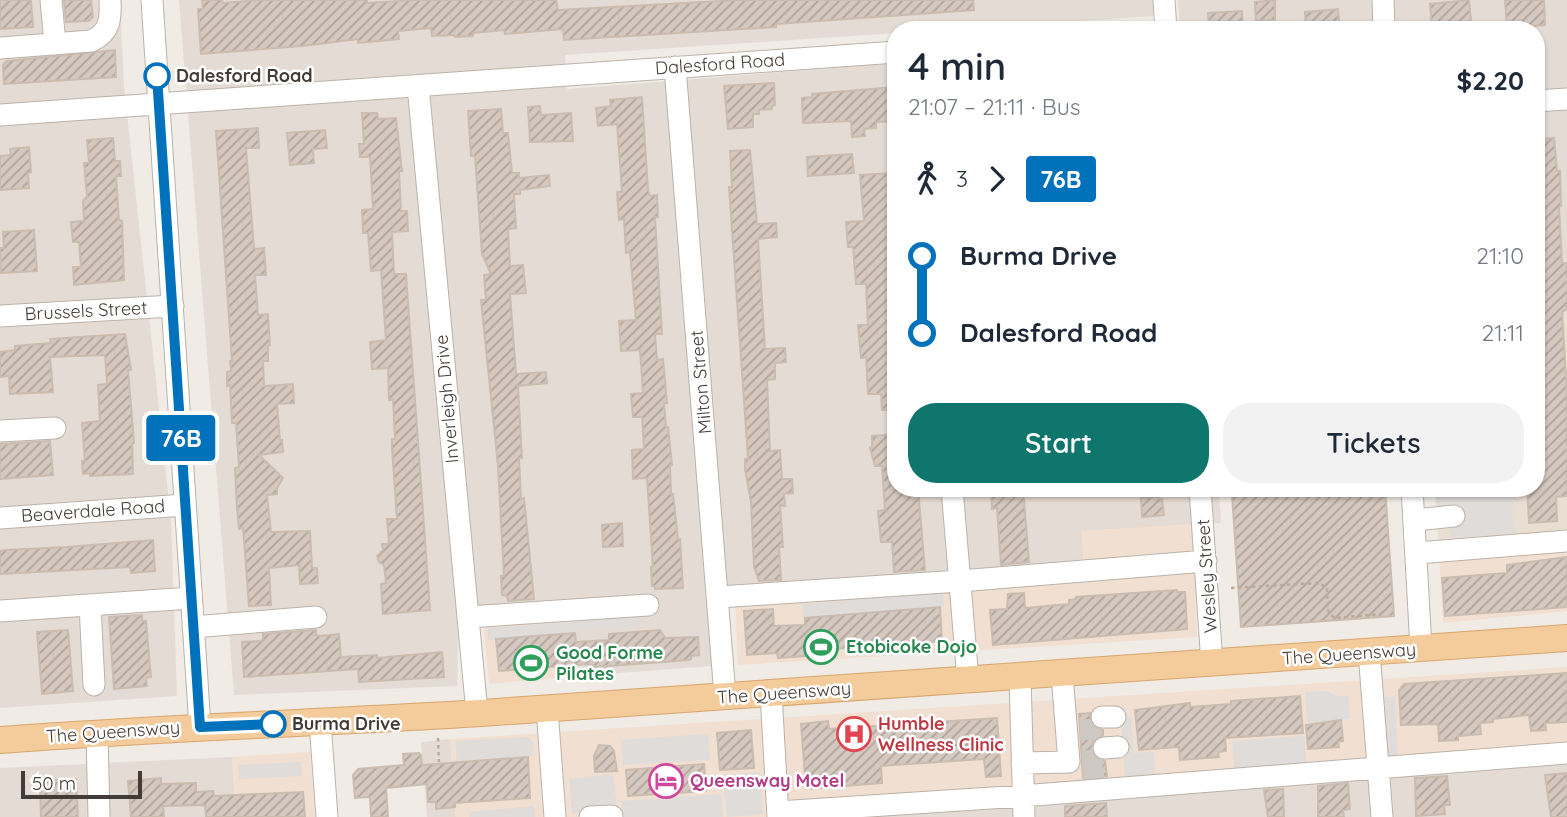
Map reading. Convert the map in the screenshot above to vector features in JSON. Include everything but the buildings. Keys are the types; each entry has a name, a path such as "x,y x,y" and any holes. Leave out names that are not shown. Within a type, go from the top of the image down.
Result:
{"main road":[{"name":"The Queensway","path":"0,740 547,709 1567,638"}],"street":[{"path":"51,0 55,44"},
{"path":"0,48 92,41 105,32 110,20 110,0"},
{"path":"152,0 200,727"},
{"path":"1164,0 1165,21"},
{"path":"1383,0 1384,21"},
{"name":"Dalesford Road","path":"0,115 887,53"},
{"name":"Milton Street","path":"675,67 725,696"},
{"name":"Inverleigh Drive","path":"418,86 477,713"},
{"path":"1545,100 1567,99"},
{"name":"Brussels Street","path":"0,316 173,306"},
{"path":"0,431 55,428"},
{"path":"953,497 968,680"},
{"name":"Wesley Street","path":"1201,497 1212,664"},
{"path":"1413,497 1421,648"},
{"name":"Beaverdale Road","path":"0,518 186,505"},
{"path":"1415,520 1454,516"},
{"path":"1417,554 1567,541"},
{"path":"719,597 1206,561"},
{"path":"0,611 191,598"},
{"path":"90,605 94,685"},
{"path":"468,617 648,605"},
{"path":"193,627 316,617"},
{"path":"1369,652 1382,817"},
{"path":"1022,763 1075,745 1062,674"},
{"path":"1020,677 1023,806"},
{"path":"771,693 778,815 1023,806 1378,766 1567,753"},
{"path":"547,709 555,817"},
{"path":"320,722 327,817"},
{"path":"97,733 99,817"},
{"path":"590,817 612,816"}],"path":[{"path":"1231,588 1320,583 1327,588 1328,611 1334,618 1381,614"},
{"path":"438,738 439,762"}],"shaded area":[{"path":"0,0 120,0 124,86 171,519 177,696 0,708"},
{"path":"179,0 1154,0 1155,16 1082,21 887,21 887,34 565,55 567,89 887,64 887,497 1219,497 1221,523 1082,531 1084,569 710,597 713,666 579,676 573,603 459,614 457,686 234,695"},
{"path":"1178,0 1567,0 1567,315 1545,317 1545,21 1179,21"},
{"path":"1567,315 1567,531 1438,539 1436,497 1545,497 1545,317"},
{"path":"1436,497 1512,497 1515,534 1451,538 1451,527 1438,525"},
{"path":"1193,524 1197,637 738,665 735,595 1084,568 1081,531"},
{"path":"1567,532 1567,611 1443,623 1438,539"},
{"path":"943,592 944,606 803,618 802,604"},
{"path":"573,602 579,676 489,684 482,611"},
{"path":"636,617 636,627 579,629 579,619"},
{"path":"575,622 576,634 488,640 488,628"},
{"path":"1567,667 1567,760 781,817 456,817 450,739"},
{"path":"1327,691 1336,696 1348,696 1350,719 1307,723 1305,692"},
{"path":"1385,697 1395,697 1398,762 1387,763"},
{"path":"1131,717 1134,753 1154,752 1155,775 1125,777 1121,718"},
{"path":"708,734 710,760 623,765 621,740"},
{"path":"1304,736 1307,769 1235,774 1232,741"},
{"path":"527,737 533,742 533,756 457,761 455,741"},
{"path":"450,739 456,817 427,817 421,742"},
{"path":"310,752 315,817 236,817 232,757"},
{"path":"232,757 236,817 0,817 0,768"},
{"path":"1567,760 1567,817 801,817"},
{"path":"301,762 302,776 239,779 238,765"},
{"path":"759,772 763,814 727,817 723,775"},
{"path":"613,774 618,817 600,810 572,813 569,779"},
{"path":"721,794 723,817 623,817 621,801"},
{"path":"534,806 535,817 469,817 469,812"}],"tunnel":[{"path":"1080,730 1103,729"},
{"path":"1082,761 1105,760"},
{"path":"1083,779 1107,777"}],"bus line":[{"name":"76B","path":"157,76 200,727 273,724"}],"place":[{"name":"Dalesford Road","path":"157,76"},
{"name":"Etobicoke Dojo","path":"821,647"},
{"name":"Good Forme Pilates","path":"531,663"},
{"name":"Burma Drive","path":"273,724"},
{"name":"Humble Wellness Clinic","path":"854,734"},
{"name":"Queensway Motel","path":"666,781"}]}
